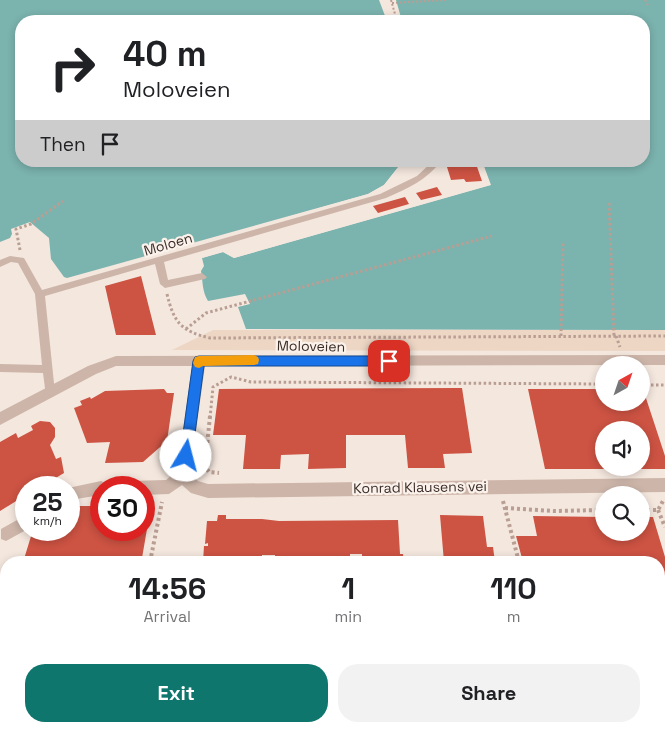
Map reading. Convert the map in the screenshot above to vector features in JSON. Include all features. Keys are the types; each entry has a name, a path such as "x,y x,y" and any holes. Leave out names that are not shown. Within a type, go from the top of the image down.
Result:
{"street":[{"name":"Moloveien","path":"0,419 92,370 116,361 665,360"},
{"path":"155,487 169,487 183,474 199,361"},
{"name":"Konrad Klausens vei","path":"183,474 187,482 196,489 208,491 499,486 664,492"},
{"path":"6,534 15,529"}],"lane":[{"name":"Moloen","path":"40,294 384,196 422,177 433,167"},
{"path":"0,264 17,258 21,260 40,294 50,393"},
{"path":"159,261 164,284 202,278"},
{"path":"0,368 47,369"}],"path":[{"path":"395,15 392,2 445,0"},
{"path":"645,0 650,7"},
{"path":"17,258 20,252 16,229 31,224 63,201"},
{"path":"609,203 615,336 621,352"},
{"path":"186,329 206,313 492,236"},
{"path":"561,336 563,241"},
{"path":"164,284 172,316 186,329 210,338 665,336"},
{"path":"478,337 479,344"},
{"path":"229,473 209,472 205,466 213,386 226,377 236,376 251,382 595,384"},
{"path":"650,385 665,385"},
{"path":"499,486 517,556"},
{"path":"664,492 658,510 665,527"},
{"path":"505,508 554,511 595,510"},
{"path":"650,510 658,510"}],"shaded area":[{"path":"213,330 665,330 665,351 172,350"}],"water":[{"path":"0,0 379,0 385,15 15,15 15,167 398,167 384,185 368,194 67,278 64,277 51,259 49,238 30,222 11,229 12,234 10,238 0,242"},
{"path":"396,0 665,0 665,330 246,329 238,307 250,304 245,294 208,301 203,286 201,271 204,266 202,258 223,252 234,258 490,185 484,167 650,167 650,15 400,15"}],"pier":[{"path":"398,167 401,167 386,186 369,196 195,246 194,244 368,194 384,185"},
{"path":"482,167 484,167 491,185 234,258 223,252 202,258 200,255 224,249 234,255 487,183"}],"building":[{"path":"447,167 477,167 482,181 466,182 464,179 451,180"},
{"path":"437,187 442,195 421,200 416,193"},
{"path":"405,197 409,204 378,213 373,206"},
{"path":"141,276 156,335 116,335 105,286"},
{"path":"462,388 472,453 443,454 445,468 408,468 405,435 346,435 346,468 308,469 309,454 281,455 280,469 243,469 246,435 213,435 219,389"},
{"path":"164,389 167,393 174,393 167,441 143,462 105,463 110,442 87,443 74,408 82,405 80,401 90,397 91,399 105,391"},
{"path":"528,389 595,389 595,411 650,410 665,456 665,469 650,469 650,421 595,421 595,469 545,469"},
{"path":"40,421 50,422 55,428 55,437 50,445 56,459 61,457 64,473 59,476 15,476 15,502 0,511 0,442 16,433 18,438 33,430 31,426"},
{"path":"80,506 90,506 90,541 145,541 142,556 25,556 30,541 80,541"},
{"path":"218,515 226,515 226,519 279,521 398,520 400,554 403,554 403,556 362,556 362,554 350,554 350,556 203,556 204,546 208,546 208,543 205,544 207,521 217,521"},
{"path":"440,515 483,516 487,547 493,547 494,556 443,556"},
{"path":"533,516 595,517 595,541 650,541 650,517 653,517 665,556 521,556 516,536 537,536"}],"slow traffic":[{"path":"199,363 199,361 254,360"}],"route":[{"path":"186,456 199,361 389,361"}]}
